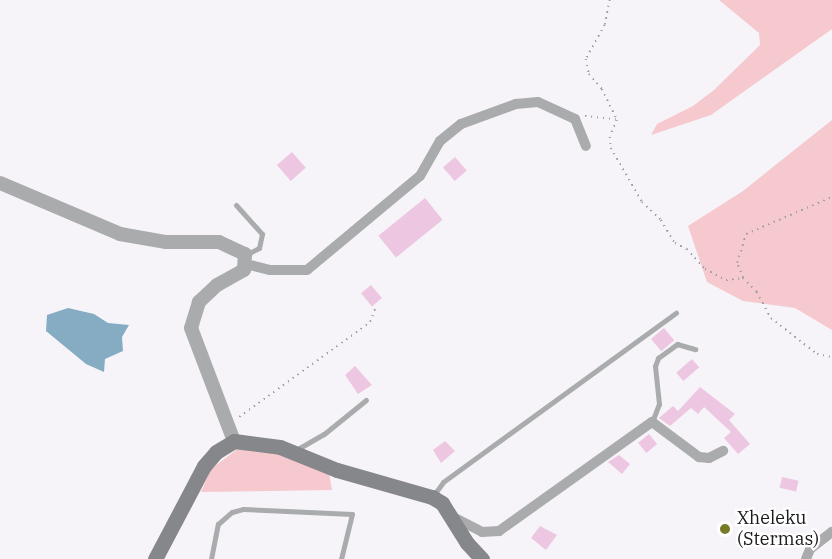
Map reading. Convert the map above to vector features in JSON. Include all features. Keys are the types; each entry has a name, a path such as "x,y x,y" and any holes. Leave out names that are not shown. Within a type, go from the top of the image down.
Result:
{"main road":[{"path":"155,559 204,466 216,452 234,441 266,444 432,497 451,516 467,543 482,559"}],"street":[{"path":"0,183 120,234 166,242 219,242 246,259 290,271 307,270 323,260 420,176 440,141 462,124 516,104 538,102 575,119 586,146"},
{"path":"234,441 191,328 193,313 203,297 239,274 246,259"},
{"path":"451,516 483,532 499,531 652,422 699,457 709,458 723,452"},
{"path":"806,559 810,549 832,532"}],"lane":[{"path":"236,205 262,234 259,249 246,259"},
{"path":"432,497 443,482 676,313"},
{"path":"652,422 659,404 655,366 658,358 677,344 695,349"},
{"path":"292,453 324,434 366,400"},
{"path":"211,559 218,524 232,512 243,509 352,514 341,559"}],"path":[{"path":"609,0 605,25 586,59 589,74 602,89 617,120 610,137 611,148 642,202 661,220 666,233 716,276 726,280 743,278"},
{"path":"575,119 579,115 617,120"},
{"path":"832,197 808,204 793,217 746,234 737,263 743,278 757,292 771,318 817,354 832,357"},
{"path":"228,424 370,322 375,308"}],"shaded area":[{"path":"719,0 832,0 832,29 711,115 651,135 657,124 693,106 714,90 760,45 759,33"},
{"path":"832,120 832,330 795,308 743,301 707,282 688,226 743,191"},
{"path":"239,448 260,448 329,473 332,490 201,492 211,469"}],"water":[{"path":"68,308 94,314 108,323 129,325 122,337 123,351 105,359 104,372 86,364 46,331 47,315"}],"building":[{"path":"292,152 306,168 291,181 277,165"},
{"path":"455,157 467,171 455,181 443,167"},
{"path":"425,198 443,220 396,258 378,236"},
{"path":"371,285 382,298 372,306 361,293"},
{"path":"664,328 674,340 661,351 651,339"},
{"path":"692,359 699,367 683,381 676,373"},
{"path":"355,366 372,385 358,394 345,375"},
{"path":"700,387 735,414 729,420 750,444 738,454 724,438 731,432 704,407 698,414 691,408 670,426 659,418 673,406 678,411"},
{"path":"649,434 657,444 646,453 638,443"},
{"path":"445,441 455,451 441,463 433,450"},
{"path":"619,455 630,464 622,474 608,462"},
{"path":"782,477 799,481 796,492 780,488"},
{"path":"540,526 557,535 546,550 531,538"}],"place":[{"name":"Xheleku (Stermas)","path":"725,529"}]}
